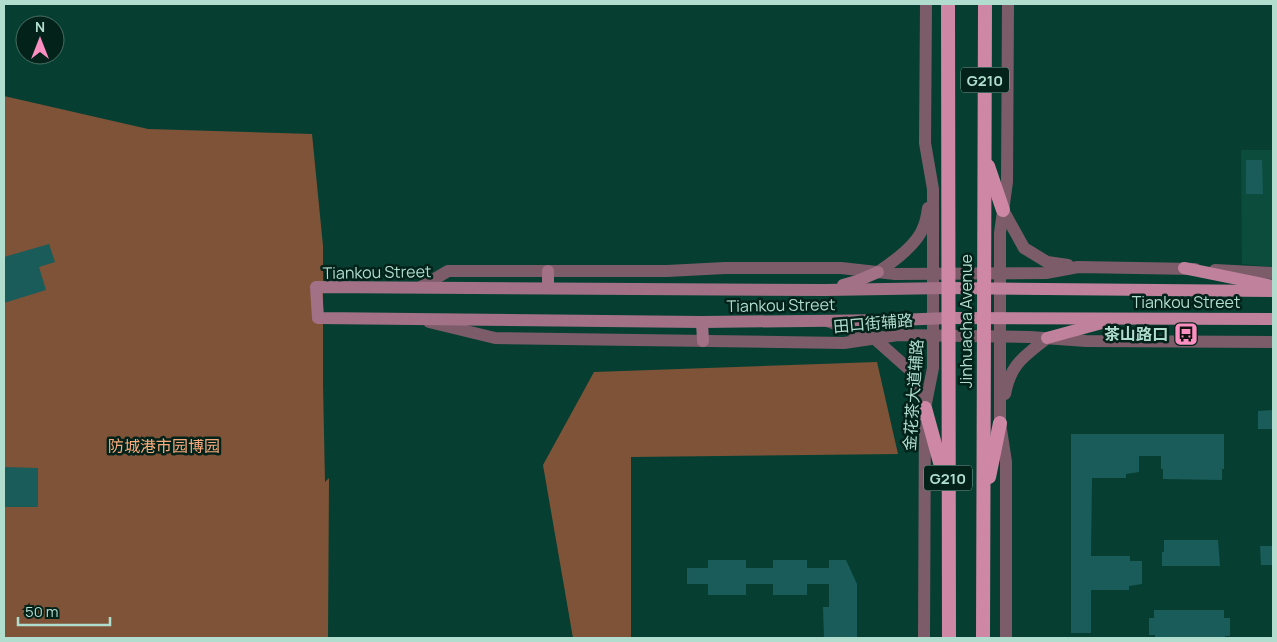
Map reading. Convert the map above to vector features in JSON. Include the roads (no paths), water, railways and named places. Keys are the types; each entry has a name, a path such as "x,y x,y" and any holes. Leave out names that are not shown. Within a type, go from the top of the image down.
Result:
{"highway":[{"name":"Jinhuacha Avenue","path":"948,4 949,638"},
{"name":"Jinhuacha Avenue","path":"983,638 985,4"},
{"path":"984,156 1003,210"},
{"path":"925,408 948,494"},
{"path":"983,504 1000,423"}],"main road":[{"path":"1184,268 1273,286"},
{"path":"548,271 548,288"},
{"path":"825,290 857,281 878,272"},
{"name":"Tiankou Street","path":"1273,291 316,286 318,318 702,322 933,318 1273,318"},
{"path":"1047,338 1119,318"},
{"path":"702,322 702,341"}],"street":[{"name":"金花茶大道辅路","path":"924,638 925,408 933,368 933,189 925,143 926,4"},
{"path":"1006,638 1006,462 1000,423 1000,233 1007,182 1008,4"},
{"path":"878,272 892,263 908,248 923,229 933,189"},
{"path":"1003,210 1024,248 1047,262 1078,267 1184,268 1273,273"},
{"path":"420,287 448,271 667,271 725,268 841,268 895,274 1046,273 1078,267"},
{"name":"田口街辅路","path":"417,319 495,338 844,343 898,335 1000,336 1086,341 1273,342"},
{"path":"827,321 875,339 911,371 925,408"},
{"path":"1000,423 1009,377 1020,360 1047,338"}],"place":[{"name":"茶山路口","path":"1186,334"}],"park label":[{"name":"防城港市园博园","path":"164,446"}]}
